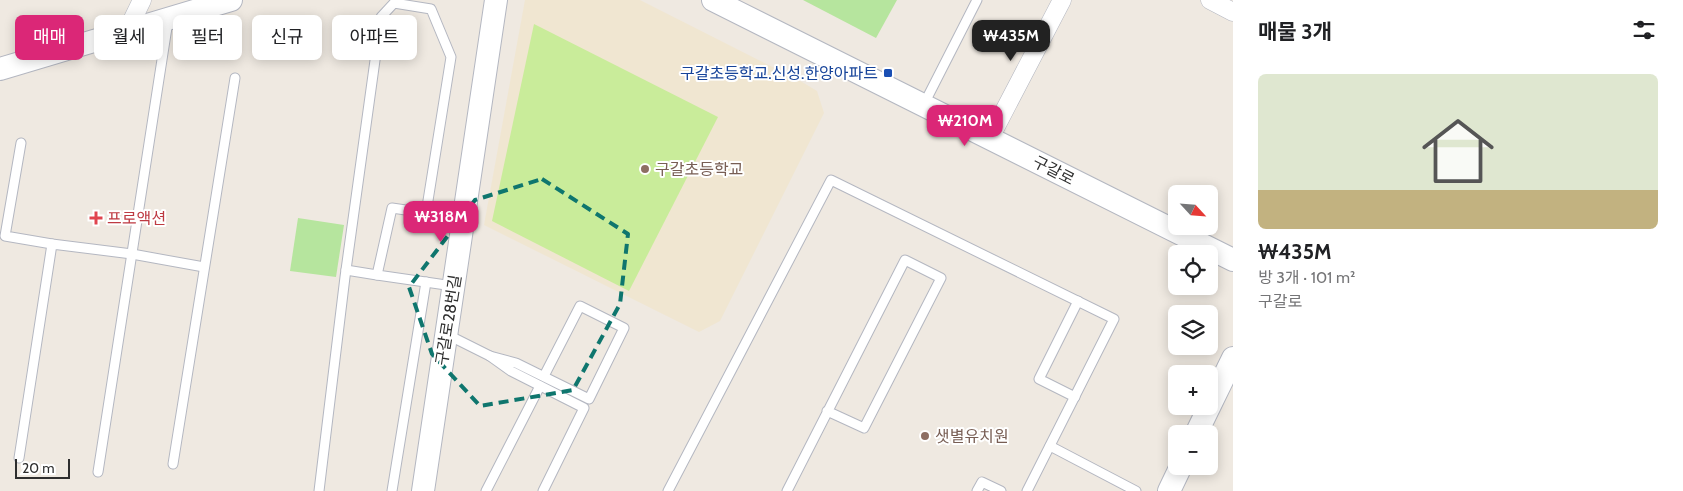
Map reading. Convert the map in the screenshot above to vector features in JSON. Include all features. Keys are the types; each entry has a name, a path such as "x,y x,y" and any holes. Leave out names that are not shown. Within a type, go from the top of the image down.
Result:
{"street":[{"path":"135,15 142,0"},
{"path":"163,20 231,0"},
{"name":"구갈로28번길","path":"422,491 496,0"},
{"name":"구갈로","path":"713,0 743,6 923,105 1233,260"},
{"path":"990,138 1062,0"},
{"path":"1210,0 1233,12"},
{"path":"0,69 94,41"},
{"path":"1200,425 1233,358"},
{"path":"1169,491 1177,475"}],"lane":[{"path":"923,105 977,0"},
{"path":"319,491 346,270 382,17 394,3 432,9 451,57 426,213 392,208 377,275"},
{"path":"98,472 168,18"},
{"path":"173,464 235,78"},
{"path":"21,142 4,236 132,254 204,267"},
{"path":"672,490 831,180 1114,319 1027,491"},
{"path":"19,458 52,244"},
{"path":"786,491 827,411 905,260 941,278 864,428 827,411"},
{"path":"346,270 454,286"},
{"path":"392,491 426,282"},
{"path":"1075,397 1039,379 1078,301"},
{"path":"490,356 516,362 544,376 589,398 624,328 580,306 544,376"},
{"path":"446,334 490,356 511,371 584,408 543,491"},
{"path":"486,491 540,386"},
{"path":"1050,446 1136,491"},
{"path":"977,491 982,482 1001,491"}],"highlighted area":[{"path":"542,179 628,234 620,304 573,390 480,406 432,354 409,287 475,200"}],"shaded area":[{"name":"구갈초등학교","path":"525,0 640,0 817,91 824,113 720,321 699,332 484,225"}],"green space":[{"path":"803,0 897,0 876,38"},
{"path":"534,24 718,117 629,291 492,221"},
{"path":"298,218 344,225 336,277 290,271"}],"place":[{"name":"구갈초등학교.신성.한양아파트","path":"888,73"},
{"name":"구갈초등학교","path":"645,169"},
{"name":"프로액션","path":"96,218"},
{"name":"샛별유치원","path":"925,436"}]}
